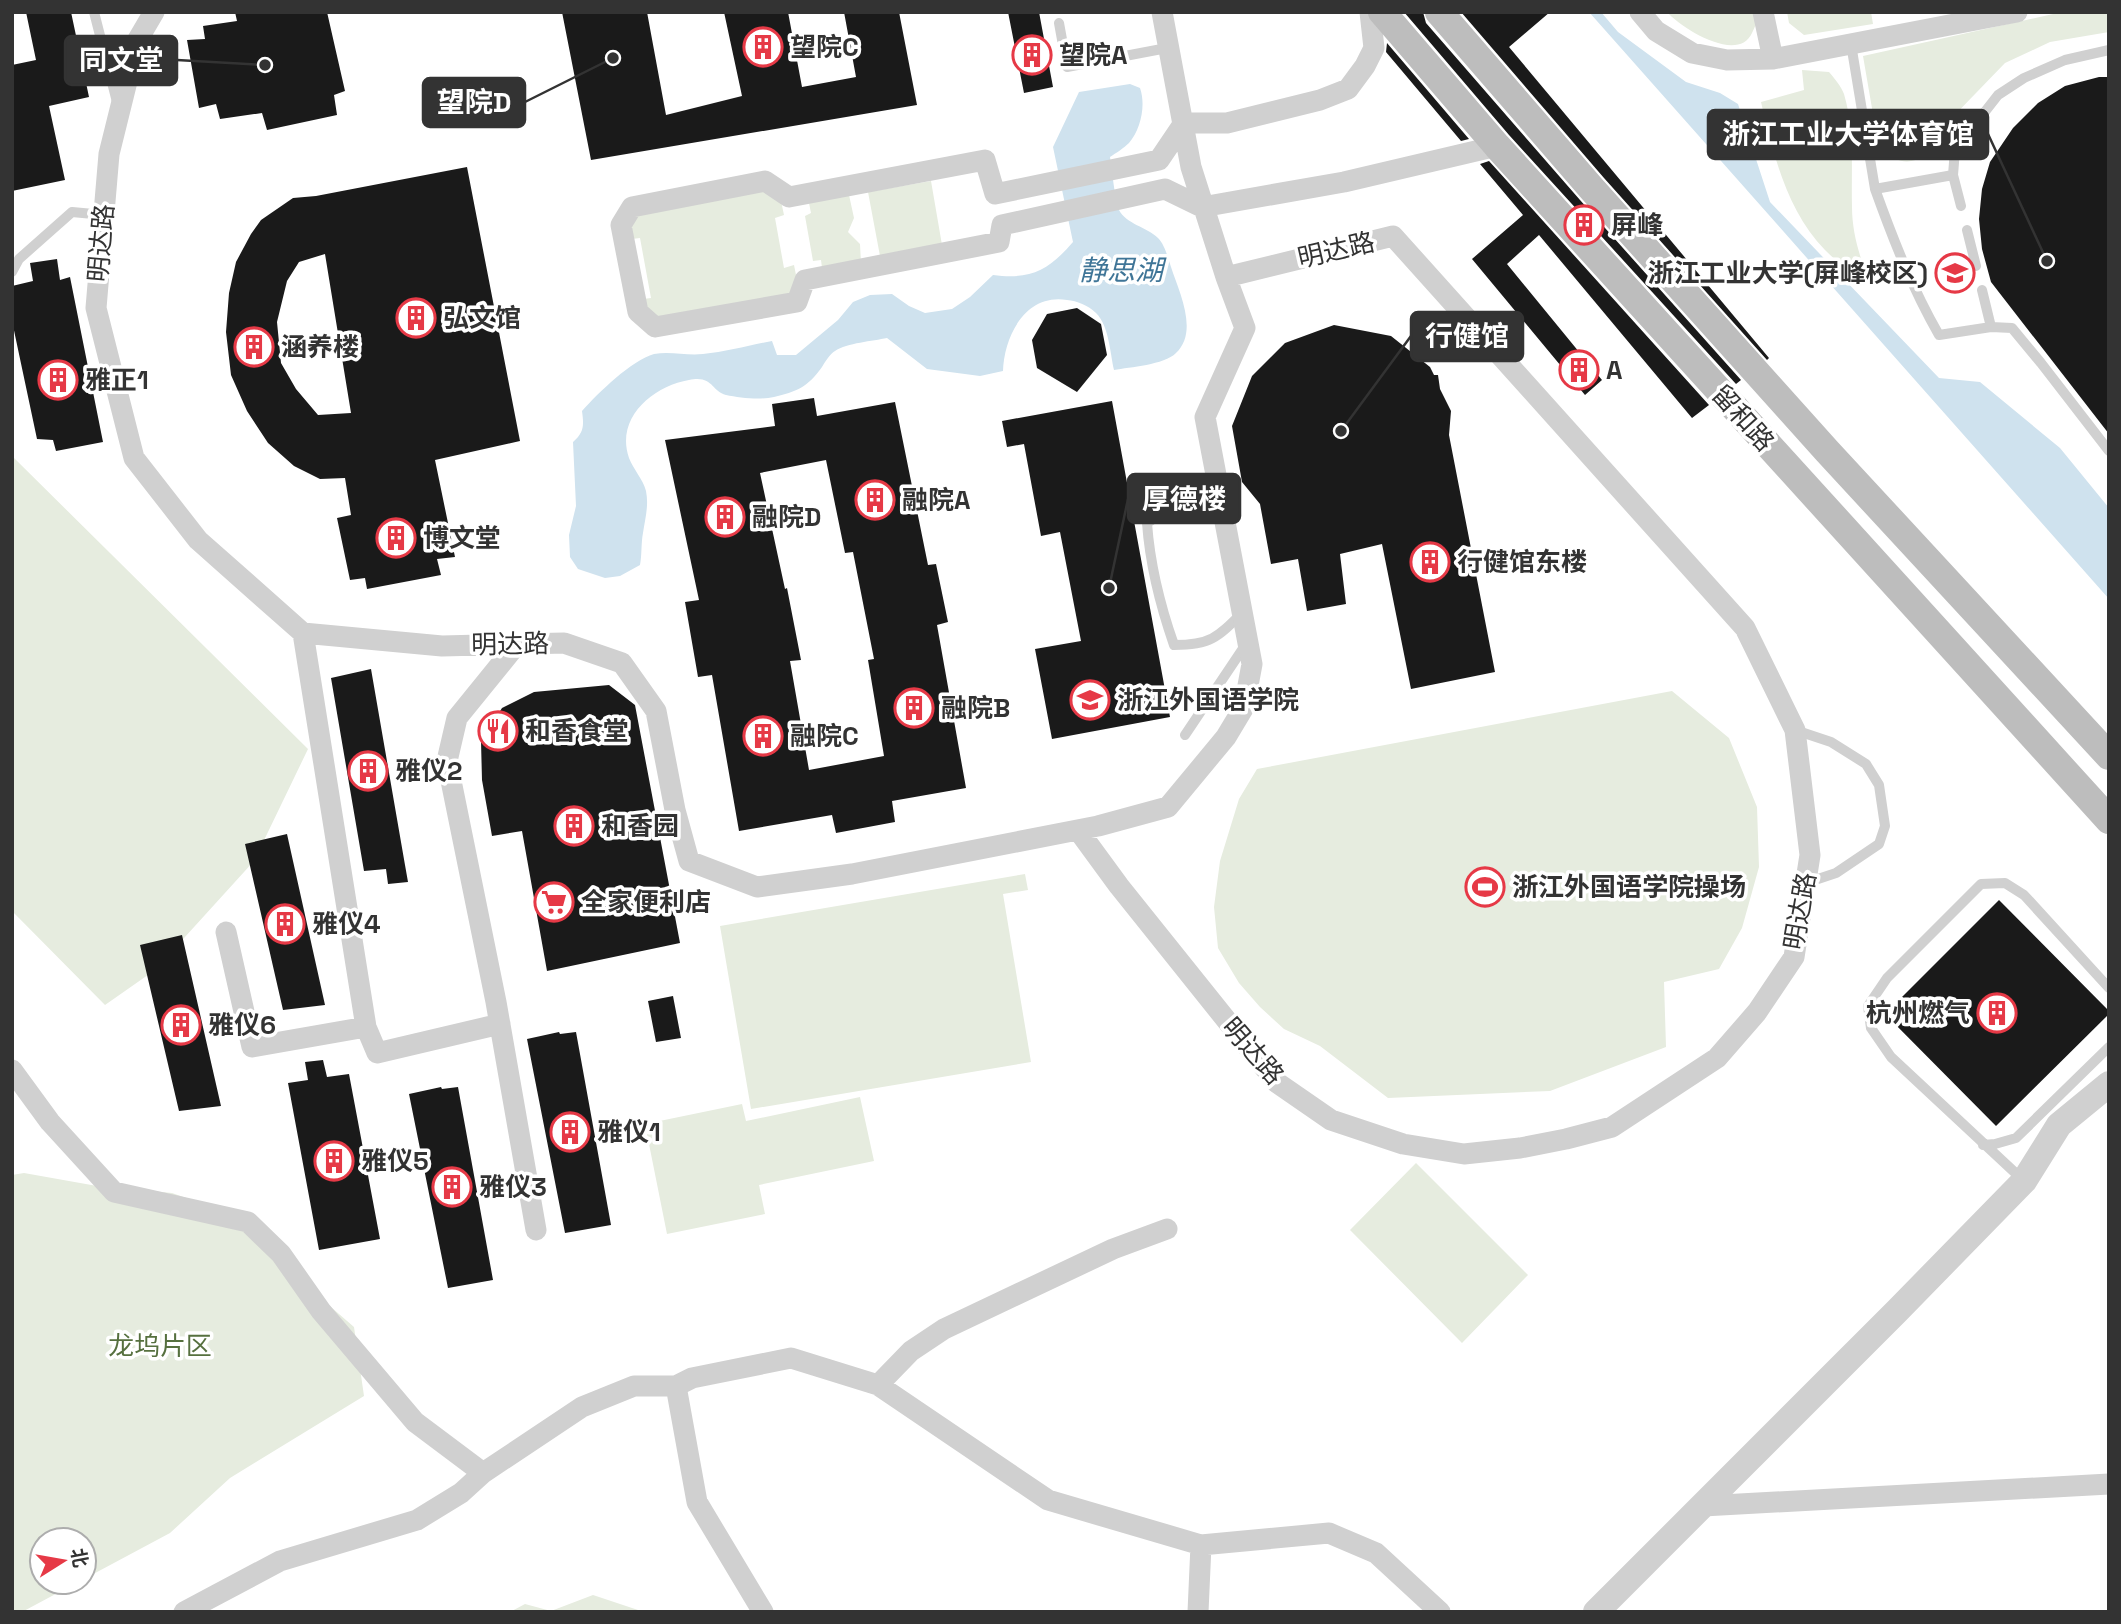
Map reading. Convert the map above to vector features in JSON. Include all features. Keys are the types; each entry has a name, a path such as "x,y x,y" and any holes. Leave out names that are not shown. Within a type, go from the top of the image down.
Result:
{"main road":[{"name":"留和路","path":"1382,12 1497,146 2109,820"},
{"name":"留和路","path":"1439,12 1601,199 1826,451 2109,756"}],"street":[{"name":"明达路","path":"155,12 137,41 109,154 96,308 134,458 198,540 303,632 442,646 564,643 622,663 656,711 675,810 689,861 757,887 852,874 1078,830 1119,886 1276,1082 1331,1120 1403,1144 1464,1154 1520,1148 1612,1127 1717,1058 1757,1012 1794,957 1810,855 1795,730 1745,628 1393,236 1226,277"},
{"path":"1078,830 1168,807 1226,737 1244,707 1252,664 1205,416 1245,328 1191,167 1162,12"},
{"path":"1184,124 1227,123 1320,100 1348,89 1374,48 1370,12"},
{"path":"1640,12 1656,31 1692,53 1727,60 1773,59 2017,12"},
{"path":"1763,12 1773,59"},
{"path":"1184,124 1159,160 995,194 985,160 789,197 765,181 632,207 621,225 638,312 654,327 797,302 805,281 999,242 1002,225 1165,189 1202,206 1344,182 1497,146"},
{"path":"303,632 366,1027 377,1053 500,1024"},
{"path":"517,644 457,718 447,761 500,1024 536,1230"},
{"path":"226,932 252,1047 366,1027"},
{"path":"12,1070 50,1122 114,1192 248,1222 281,1254 321,1311 415,1422 482,1473"},
{"path":"1596,1612 2024,1181 2059,1125 2109,1084"},
{"path":"878,1385 911,1351 944,1329 1113,1249 1167,1229"},
{"path":"184,1612 280,1561 416,1520 461,1493 482,1473 582,1407 634,1385 676,1386 692,1378 791,1358 878,1385 1048,1500 1201,1545 1329,1533 1376,1553 1440,1612"},
{"path":"676,1386 697,1502 763,1612"},
{"path":"1703,1506 2109,1484"},
{"path":"1198,1612 1201,1545"}],"lane":[{"path":"94,12 119,112"},
{"path":"1059,23 1067,67 1167,48"},
{"path":"1851,44 1875,189 1914,288 1939,335 1992,327 2012,328 2109,451"},
{"path":"1961,206 1953,175 1955,150 1998,96 2024,78 2064,60 2109,50"},
{"path":"1875,189 1953,175"},
{"path":"12,272 19,260 72,212 104,215"},
{"path":"1967,230 1976,266"},
{"path":"1982,290 1992,327"},
{"path":"1221,501 1164,512 1147,523 1149,555 1174,645 1196,645 1219,636 1242,613"},
{"path":"1185,735 1248,642"},
{"path":"1795,730 1831,742 1866,764 1879,785 1885,826 1879,844 1836,873 1806,883"},
{"path":"2024,1181 1891,1057 1871,1028 1868,1006 1887,978 1981,884 2005,883 2024,895 2109,988"},
{"path":"1983,1145 2016,1138 2109,1047"}],"green space":[{"path":"1667,12 1756,12 1757,20 1745,42 1723,44 1696,34"},
{"path":"1787,12 1871,12 1873,24 1804,35 1789,23"},
{"path":"2062,12 2109,12 2109,32 2050,42 2005,63 1946,124 1935,152 1912,161 1900,161 1879,149 1863,56"},
{"path":"1802,70 1829,72 1844,94 1851,136 1853,224 1865,271 1849,272 1825,250 1801,218 1783,181 1761,102 1804,90"},
{"path":"931,181 942,245 880,256 868,192"},
{"path":"771,190 781,201 784,215 775,218 784,268 794,265 797,280 793,293 663,320 652,317 643,299 651,298 640,238 632,239 631,225 634,217"},
{"path":"849,195 854,218 848,232 860,244 861,263 822,268 821,260 813,261 805,216 811,213 809,203"},
{"path":"12,456 308,749 254,861 155,970 105,1005 12,911"},
{"name":"浙江外国语学院操场","path":"1672,691 1729,738 1757,807 1759,867 1742,928 1719,969 1664,982 1666,1047 1550,1091 1388,1098 1320,1046 1284,1029 1239,983 1218,948 1214,907 1220,861 1239,799 1257,769"},
{"path":"1025,874 1028,890 1003,894 1031,1062 751,1109 720,926"},
{"path":"860,1097 874,1161 759,1185 765,1214 667,1234 645,1124 742,1104 746,1121"},
{"path":"1416,1163 1528,1275 1462,1343 1350,1230"},
{"name":"龙坞片区","path":"24,1173 97,1186 172,1193 247,1219 302,1282 354,1327 364,1396 230,1478 170,1533 98,1572 98,1526 28,1526 28,1596 52,1596 22,1612 12,1612 12,1175"},
{"path":"593,1595 644,1612 510,1612 525,1604 551,1611"}],"water":[{"path":"1589,12 1601,12 1618,32 1686,82 1720,93 1738,104 1770,202 1939,378 1980,382 2060,448 2109,508 2109,599"},
{"name":"静思湖","path":"1130,84 1140,88 1142,109 1133,137 1110,157 1115,192 1122,215 1163,244 1182,299 1187,323 1183,344 1176,353 1155,363 1114,370 1106,332 1096,313 1078,302 1052,300 1039,303 1020,320 1008,345 1003,371 980,376 927,369 887,338 840,348 831,354 806,384 795,391 774,397 726,395 707,381 697,379 676,383 662,389 640,406 627,430 629,458 643,482 647,497 640,565 620,576 605,578 578,569 570,557 569,535 576,506 573,442 582,428 582,411 616,378 645,357 654,354 703,354 772,341 777,355 796,355 838,320 853,302 870,295 892,294 925,313 952,309 970,297 993,275 1018,276 1047,266 1073,242 1053,147 1079,92"}],"building":[{"path":"26,12 71,12 89,97 49,106 65,180 12,191 12,65 36,60"},
{"path":"235,12 327,12 345,91 334,95 337,115 267,130 262,113 220,119 216,104 199,108 187,40 205,39 203,26 237,21"},
{"path":"562,12 647,12 666,115 742,96 724,12 788,12 802,87 856,77 844,12 899,12 917,105 591,160"},
{"name":"望院A","path":"1008,12 1039,12 1053,87 1024,93"},
{"path":"1404,12 1423,12 1426,23 1741,380 1736,384 1509,135"},
{"path":"1461,12 1550,12 1509,47 1769,358 1767,360 1604,178"},
{"path":"1387,43 1469,139 1461,141 1386,52"},
{"path":"2109,77 2109,434 1991,282 1982,249 1979,219 1982,189 1990,162 2013,128 2038,103 2065,86"},
{"path":"1489,161 1709,405 1692,418 1539,235 1507,264 1602,380 1585,395 1472,259 1523,215 1480,164"},
{"name":"弘文馆","path":"467,167 520,441 435,460 455,557 437,559 441,575 367,589 365,578 350,580 337,518 351,515 345,478 320,479 294,466 268,443 247,411 231,375 226,332 229,293 236,262 261,220 293,198","holes":["325,254 351,413 318,415 296,389 281,363 277,322 287,281 299,262"]},
{"name":"雅正1","path":"57,259 60,280 70,277 103,442 56,451 53,440 37,439 12,321 12,286 33,281 30,263"},
{"path":"1077,308 1101,324 1107,355 1077,392 1037,368 1032,340 1047,314"},
{"path":"1334,325 1391,336 1430,367 1434,375 1438,375 1440,389 1451,411 1449,435 1495,672 1411,689 1382,544 1340,554 1346,604 1307,611 1298,559 1271,564 1260,504 1242,482 1232,426 1252,376 1285,343"},
{"path":"814,398 817,416 895,402 928,565 936,564 948,622 937,625 966,788 892,801 895,822 836,833 832,815 739,831 712,675 698,677 685,602 699,600 665,440 775,426 772,404","holes":["826,460 845,553 853,552 874,659 868,660 884,756 809,770 790,661 801,660 760,473"]},
{"path":"1112,401 1170,717 1052,739 1035,649 1081,641 1060,532 1041,536 1024,444 1007,447 1002,421"},
{"name":"雅仪2","path":"371,669 408,882 388,884 386,869 364,871 331,678"},
{"name":"和香园","path":"609,685 635,705 680,943 547,971 522,831 492,836 482,780 481,741 502,708 534,692"},
{"name":"雅仪4","path":"287,834 325,1005 283,1010 245,844"},
{"name":"杭州燃气","path":"1999,900 2109,1014 1996,1126 1885,1014"},
{"name":"雅仪6","path":"182,935 221,1106 179,1111 140,945"},
{"path":"673,996 681,1038 656,1042 648,1001"},
{"name":"雅仪1","path":"559,1032 576,1032 611,1225 565,1233 527,1039"},
{"name":"雅仪5","path":"323,1060 327,1077 349,1074 380,1239 319,1250 288,1083 308,1080 305,1062"},
{"name":"雅仪3","path":"441,1087 458,1087 493,1280 448,1288 409,1094"}],"place":[{"name":"望院C","path":"763,47"},
{"name":"望院A","path":"1032,55"},
{"name":"望院D","path":"613,58"},
{"name":"同文堂","path":"265,65"},
{"name":"屏峰","path":"1584,225"},
{"name":"浙江工业大学体育馆","path":"2047,261"},
{"name":"浙江工业大学(屏峰校区)","path":"1955,273"},
{"name":"弘文馆","path":"416,318"},
{"name":"涵养楼","path":"254,347"},
{"name":"A","path":"1579,370"},
{"name":"雅正1","path":"58,380"},
{"name":"行健馆","path":"1341,431"},
{"name":"融院A","path":"875,500"},
{"name":"融院D","path":"725,517"},
{"name":"博文堂","path":"396,538"},
{"name":"行健馆东楼","path":"1430,562"},
{"name":"厚德楼","path":"1109,588"},
{"name":"浙江外国语学院","path":"1090,700"},
{"name":"融院B","path":"914,708"},
{"name":"和香食堂","path":"498,731"},
{"name":"融院C","path":"763,736"},
{"name":"雅仪2","path":"368,771"},
{"name":"和香园","path":"574,826"},
{"name":"浙江外国语学院操场","path":"1485,887"},
{"name":"全家便利店","path":"554,902"},
{"name":"雅仪4","path":"285,924"},
{"name":"杭州燃气","path":"1997,1013"},
{"name":"雅仪6","path":"181,1025"},
{"name":"雅仪1","path":"570,1132"},
{"name":"雅仪5","path":"334,1161"},
{"name":"雅仪3","path":"452,1187"}]}
